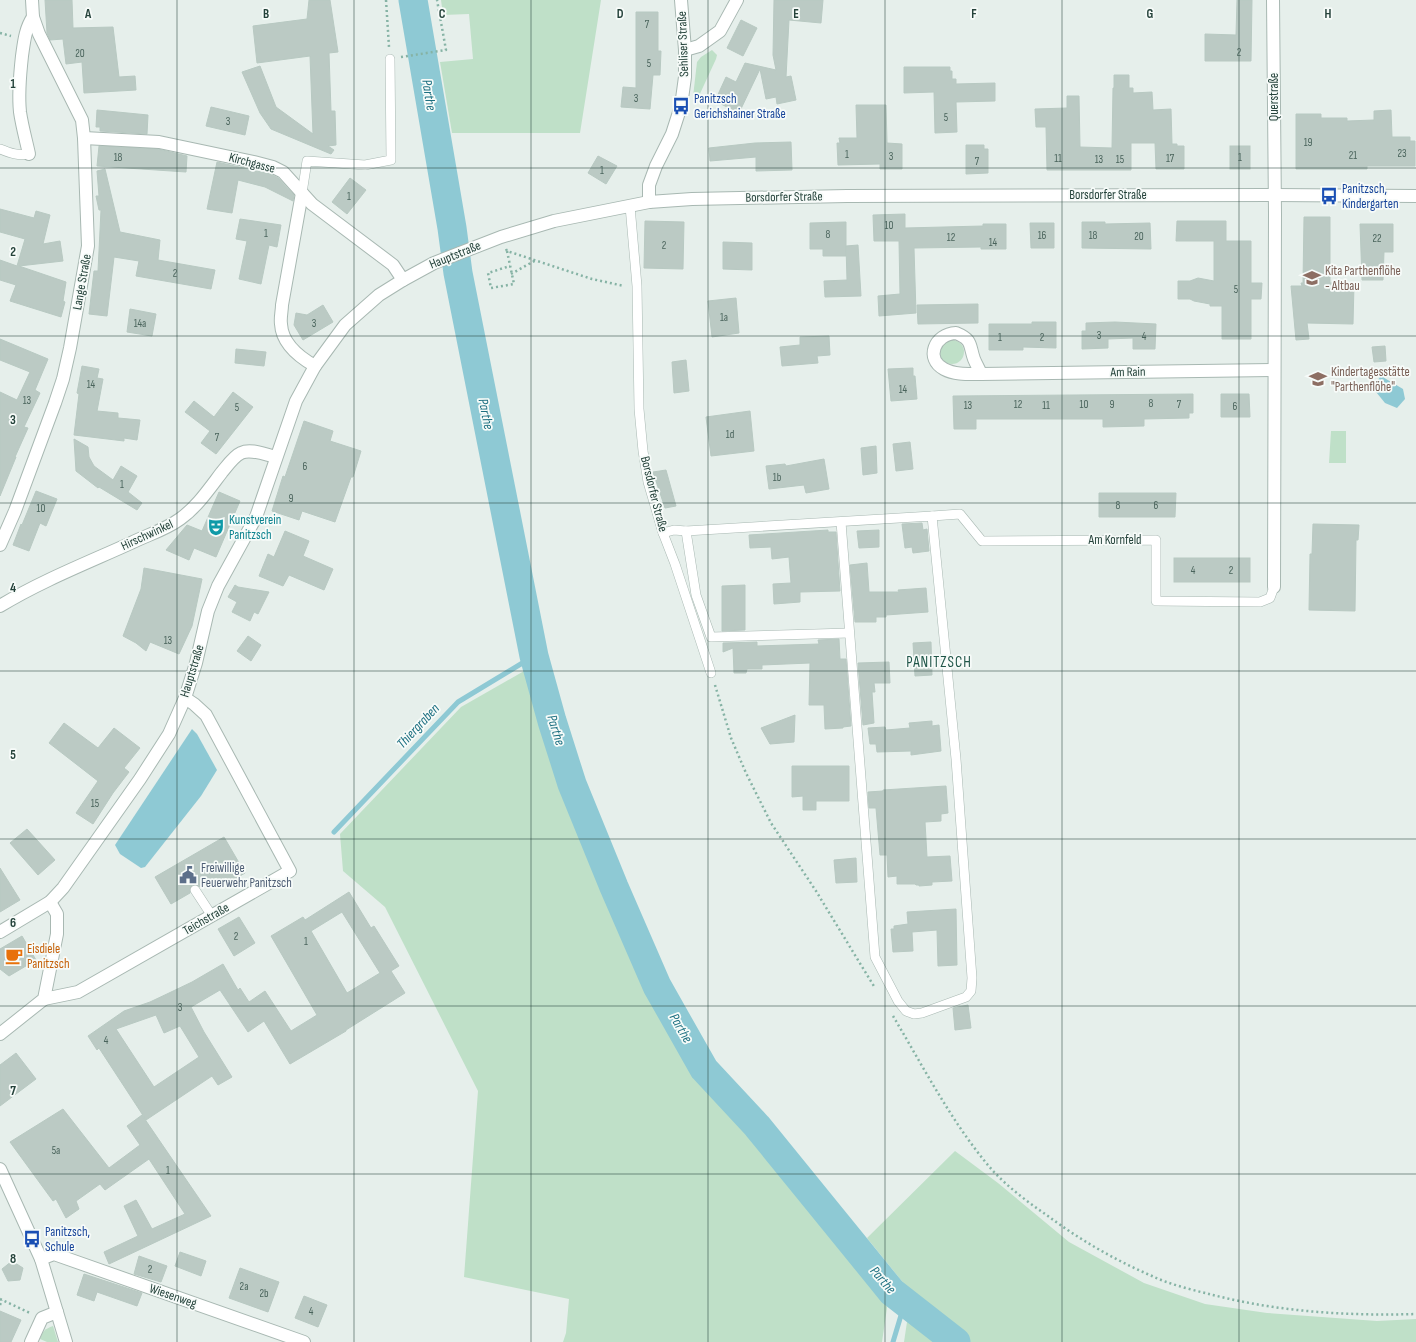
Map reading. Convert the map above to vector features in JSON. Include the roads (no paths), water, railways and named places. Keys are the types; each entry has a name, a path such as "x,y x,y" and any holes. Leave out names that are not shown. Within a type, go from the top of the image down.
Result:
{"street":[{"name":"Lange Straße","path":"0,545 15,511 63,379 88,246 82,120 39,34 33,17 32,0"},
{"name":"Sehliser Straße","path":"649,202 650,185 656,166 672,134 681,106 685,77 685,50 681,0"},
{"path":"685,50 699,46 720,31 737,0"},
{"name":"Querstraße","path":"1273,0 1274,195"},
{"name":"Lange Straße","path":"29,154 22,128 19,88 25,38 28,25 33,17"},
{"name":"Kirchgasse","path":"84,138 159,142 273,167 283,172 312,204 393,265 402,280"},
{"path":"302,193 282,305 281,323 284,338 293,351 316,366"},
{"path":"1274,195 1274,587"},
{"name":"Borsdorfer Straße","path":"630,206 649,202 692,199 847,196 1416,196"},
{"name":"Hauptstraße","path":"0,932 50,902 63,888 140,779 169,734 185,698 196,663 208,611 218,586 256,517 296,401 316,366 345,325 379,295 402,280 434,263 501,237 554,221 630,206"},
{"name":"Am Rain","path":"982,374 1274,370"},
{"name":"Hirschwinkel","path":"0,606 143,537 165,529 180,519 196,504 230,463 241,453 251,451 276,457"},
{"name":"Teichstraße","path":"0,1034 44,999 78,992 290,871 206,715 185,698"},
{"path":"44,999 57,934 57,914 50,902"},
{"path":"0,1170 41,1259 66,1342"},
{"name":"Wiesenweg","path":"41,1259 54,1254 304,1342"},
{"path":"31,1342 42,1318 57,1312"}],"lane":[{"path":"302,193 307,161 365,165 391,160 390,59"},
{"name":"Lange Straße","path":"0,149 21,156 29,154"},
{"name":"Borsdorfer Straße","path":"630,206 637,286 639,402 643,451 648,482 663,533 712,673"},
{"name":"Am Kornfeld","path":"932,516 960,514 982,541 1156,540 1156,601 1260,602 1270,598 1274,587"},
{"path":"663,533 674,530 686,531 932,516 956,759 972,978 971,991 966,997 922,1013 914,1014 906,1011 898,1001 875,957 841,522"},
{"path":"686,531 696,595 711,637 849,633"},
{"path":"195,890 212,916"}],"water":[{"path":"1381,376 1403,389 1405,399 1397,408 1385,403 1372,387"},
{"path":"192,729 197,734 217,770 201,796 145,867 141,868 120,854 115,845"}],"waterway":[{"name":"Parthe","path":"413,0 452,228 458,273 534,656 552,721 572,784 614,887 657,986 704,1069 757,1126 892,1292 956,1342"},
{"name":"Thiergraben","path":"334,832 458,702 534,656"},
{"path":"893,1342 905,1302"}],"place":[{"name":"Panitzsch Gerichshainer Straße","path":"681,106"},
{"name":"Panitzsch, Kindergarten","path":"1329,196"},
{"name":"Kita Parthenflöhe - Altbau","path":"1312,278"},
{"name":"Kindertagesstätte \"Parthenflöhe\"","path":"1318,379"},
{"name":"Kunstverein Panitzsch","path":"216,527"},
{"name":"Freiwillige Feuerwehr Panitzsch","path":"188,875"},
{"name":"Eisdiele Panitzsch","path":"14,956"},
{"name":"Panitzsch, Schule","path":"32,1239"}],"district":[{"name":"PANITZSCH","path":"939,662"}]}
